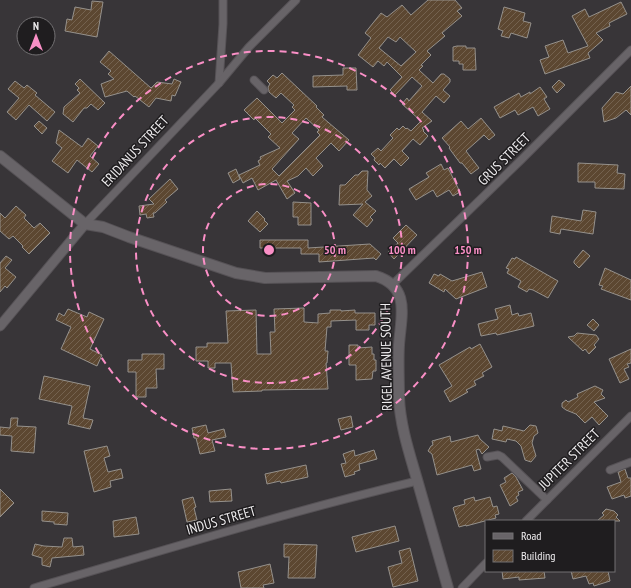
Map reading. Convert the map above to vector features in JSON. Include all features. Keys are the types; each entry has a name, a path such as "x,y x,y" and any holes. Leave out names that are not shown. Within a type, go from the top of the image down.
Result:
{"main road":[{"path":"0,156 85,224"},
{"name":"RIGEL AVENUE SOUTH","path":"85,224 103,226 129,237 236,273 265,278 376,276 393,284 402,304 399,346 399,398 406,443 448,588"}],"street":[{"path":"219,83 223,0"},
{"name":"ERIDANUS STREET","path":"0,326 85,224 219,83 249,47 296,0"},
{"name":"GRUS STREET","path":"393,284 521,160 631,50"},
{"path":"254,80 264,90"},
{"name":"JUPITER STREET","path":"527,520 631,416"},
{"path":"487,457 498,454 547,500"},
{"path":"610,470 631,462"},
{"name":"INDUS STREET","path":"34,588 169,548 417,481"},
{"path":"462,588 485,564"}],"building":[{"path":"428,0 455,0 462,8 457,11 462,16 442,33 445,36 427,51 431,55 421,65 423,66 419,70 433,83 441,74 444,74 450,79 450,82 443,90 450,96 444,103 436,96 422,112 432,121 422,128 428,136 420,145 413,139 402,151 409,158 401,166 394,159 385,168 374,160 375,158 371,154 378,148 381,151 393,138 390,135 397,128 399,130 403,126 411,131 421,121 402,104 407,98 409,101 422,86 412,77 395,95 390,90 402,77 387,62 384,66 378,61 373,67 358,55 371,38 365,33 381,13 387,17 402,5 411,15","holes":["388,37 396,42 400,37 416,52 401,66 379,48"]},
{"path":"92,1 103,2 97,37 65,31 67,19 72,20 75,7 91,10"},
{"path":"621,2 627,14 609,23 610,26 596,33 603,40 588,53 590,58 545,74 540,60 549,57 545,46 563,40 568,53 588,46 572,16 585,9 589,17"},
{"path":"504,7 525,13 523,21 531,23 527,38 511,33 509,38 501,36 503,31 498,29"},
{"path":"453,47 475,48 476,70 463,70 463,64 459,64 459,61 453,61"},
{"path":"109,51 151,88 157,82 172,84 174,79 181,82 175,96 172,95 171,101 156,98 149,107 127,91 105,97 101,84 114,79 108,74 111,71 100,62"},
{"path":"343,68 356,68 357,90 347,90 347,86 313,87 313,76 343,75"},
{"path":"282,73 317,106 316,107 324,115 322,117 349,140 339,151 331,143 316,158 323,166 313,176 306,168 298,176 287,181 295,193 287,199 276,180 258,190 252,178 243,183 239,175 260,165 258,161 261,159 260,157 280,148 268,137 271,134 255,118 254,120 244,110 257,98 282,123 295,110 292,107 294,105 281,93 276,98 269,92 268,87 270,84 267,81 273,75 277,78","holes":["306,118 319,130 317,132 320,135 279,176 272,169 299,139 292,133"]},
{"path":"80,79 105,103 98,110 91,104 87,108 84,108 73,122 63,114 64,107 80,93 77,90 79,88 75,84"},
{"path":"559,80 565,85 557,93 552,87"},
{"path":"15,81 24,88 27,85 37,93 35,95 55,112 47,121 29,105 16,120 7,112 19,98 8,89"},
{"path":"631,86 631,115 626,110 616,118 604,122 602,108 616,92 623,94"},
{"path":"540,87 547,97 544,99 550,109 538,116 533,107 518,115 515,110 500,118 494,107 519,93 521,97 530,92 530,94"},
{"path":"481,118 495,135 489,140 484,135 466,151 479,168 471,174 462,163 460,163 449,148 450,147 442,138 461,121 468,129"},
{"path":"39,121 47,128 42,134 34,126"},
{"path":"59,130 82,147 88,138 98,146 90,156 99,164 92,172 77,160 68,173 52,161 62,148 56,143"},
{"path":"578,163 618,165 617,173 625,174 624,189 595,188 595,182 578,182"},
{"path":"441,164 444,170 448,168 460,192 453,196 449,190 437,197 433,190 416,200 409,189 429,177 426,173"},
{"path":"236,169 240,179 233,183 228,173"},
{"path":"362,171 368,171 367,190 372,196 365,202 376,211 370,217 373,220 367,227 353,215 363,204 339,205 340,185 345,185 355,175 358,175"},
{"path":"170,179 178,189 165,200 167,202 155,213 153,213 154,217 147,218 146,214 140,215 139,206 154,204 149,199"},
{"path":"293,202 311,203 311,225 298,225 298,217 293,217"},
{"path":"16,206 26,215 24,218 34,228 40,223 50,233 29,254 13,236 9,239 0,231 0,213 5,218"},
{"path":"583,210 596,212 593,234 561,229 560,234 550,232 552,216 581,221"},
{"path":"257,211 268,224 260,232 248,221"},
{"path":"406,225 417,235 394,259 388,252 398,243 393,238"},
{"path":"260,240 308,240 308,248 370,244 381,254 376,260 374,258 319,262 319,254 301,254 301,248 260,248"},
{"path":"583,250 590,256 579,268 574,261"},
{"path":"6,256 12,260 5,268 16,277 7,288 5,286 0,292 0,263"},
{"path":"516,257 558,281 548,298 533,290 529,289 527,292 518,287 521,281 507,273 509,269 506,268 512,258 515,259"},
{"path":"605,268 631,280 631,300 601,289 603,286 599,285"},
{"path":"482,272 487,287 456,299 445,289 444,292 429,283 434,274 439,276 440,274 452,281"},
{"path":"510,305 512,315 518,313 519,316 531,313 534,326 497,335 496,333 481,336 478,324 498,319 495,309"},
{"path":"304,308 304,322 318,323 318,314 330,313 330,310 355,310 355,313 375,313 375,325 369,325 369,330 356,330 356,320 331,321 331,327 327,327 325,351 328,351 326,363 328,389 233,392 231,363 215,363 215,368 208,368 208,361 196,361 196,347 207,347 207,343 228,343 226,311 256,310 257,354 271,354 270,332 275,332 274,309"},
{"path":"68,309 87,317 89,312 104,319 90,349 102,355 97,366 61,349 71,327 56,320 59,313 64,316"},
{"path":"593,319 599,325 594,331 587,325"},
{"path":"577,333 596,335 599,339 594,345 596,347 589,354 585,349 583,351 568,337 574,336"},
{"path":"480,344 492,367 482,373 484,376 474,381 476,385 466,390 468,392 450,402 444,391 452,386 439,365 470,347 471,349"},
{"path":"349,345 358,345 358,348 372,347 372,354 374,354 374,360 376,360 376,371 373,371 372,379 356,380 356,365 349,365"},
{"path":"631,349 631,363 627,364 629,367 624,369 629,379 620,383 609,359"},
{"path":"142,354 164,354 164,369 156,369 157,388 146,388 146,397 136,397 136,372 128,372 128,360 142,360"},
{"path":"44,376 90,386 83,418 93,420 90,429 68,424 72,406 39,399"},
{"path":"595,386 603,390 601,394 605,398 594,402 608,416 599,425 592,417 585,423 576,414 562,407 562,403 566,400 568,402 578,397 577,394"},
{"path":"351,416 353,427 341,430 338,419"},
{"path":"11,418 18,418 17,426 36,427 34,453 11,451 12,436 0,435 0,427 10,428"},
{"path":"206,425 208,433 224,429 226,437 212,440 215,451 200,454 192,428"},
{"path":"530,425 536,426 538,433 534,436 532,443 536,456 531,462 525,460 521,446 516,441 507,439 506,442 492,439 494,429 502,431 503,426 524,431"},
{"path":"478,435 480,439 489,447 482,454 479,449 476,450 481,469 474,471 472,465 437,475 432,454 428,451 433,445 432,441 450,436 451,442"},
{"path":"107,446 110,456 104,458 108,472 121,469 123,478 110,481 111,487 94,492 84,451"},
{"path":"354,450 355,456 374,450 377,459 359,464 360,470 354,472 355,474 345,477 341,464 346,463 343,454"},
{"path":"306,465 308,477 281,483 280,481 267,484 265,474"},
{"path":"625,469 628,478 631,478 631,496 625,498 624,495 612,499 607,487 621,482 618,472"},
{"path":"512,473 523,490 518,492 519,495 516,497 518,501 510,506 500,485 506,482 504,478"},
{"path":"0,489 14,503 0,517"},
{"path":"231,489 232,501 210,502 209,491"},
{"path":"193,497 196,507 194,508 197,520 187,522 182,500"},
{"path":"474,497 475,501 490,497 493,507 497,506 499,514 495,515 496,518 459,527 453,508 465,504 464,500"},
{"path":"606,509 614,511 618,515 616,517 620,521 598,520 604,515 602,513"},
{"path":"42,511 68,513 67,525 42,521"},
{"path":"136,517 139,534 114,537 113,521"},
{"path":"395,526 399,541 356,552 352,537"},
{"path":"64,538 72,538 73,547 83,546 84,555 52,558 50,567 42,565 42,558 32,555 35,544 62,547"},
{"path":"284,544 317,545 315,578 288,578 289,557 284,557"},
{"path":"410,548 418,581 393,587 388,567 402,563 399,551"},
{"path":"270,564 274,583 263,585 264,588 241,588 238,572"},
{"path":"502,572 544,572 545,578 519,580 519,577 503,579"},
{"path":"571,572 608,572 610,581 594,586 593,583 589,584 586,576 573,579"}]}
